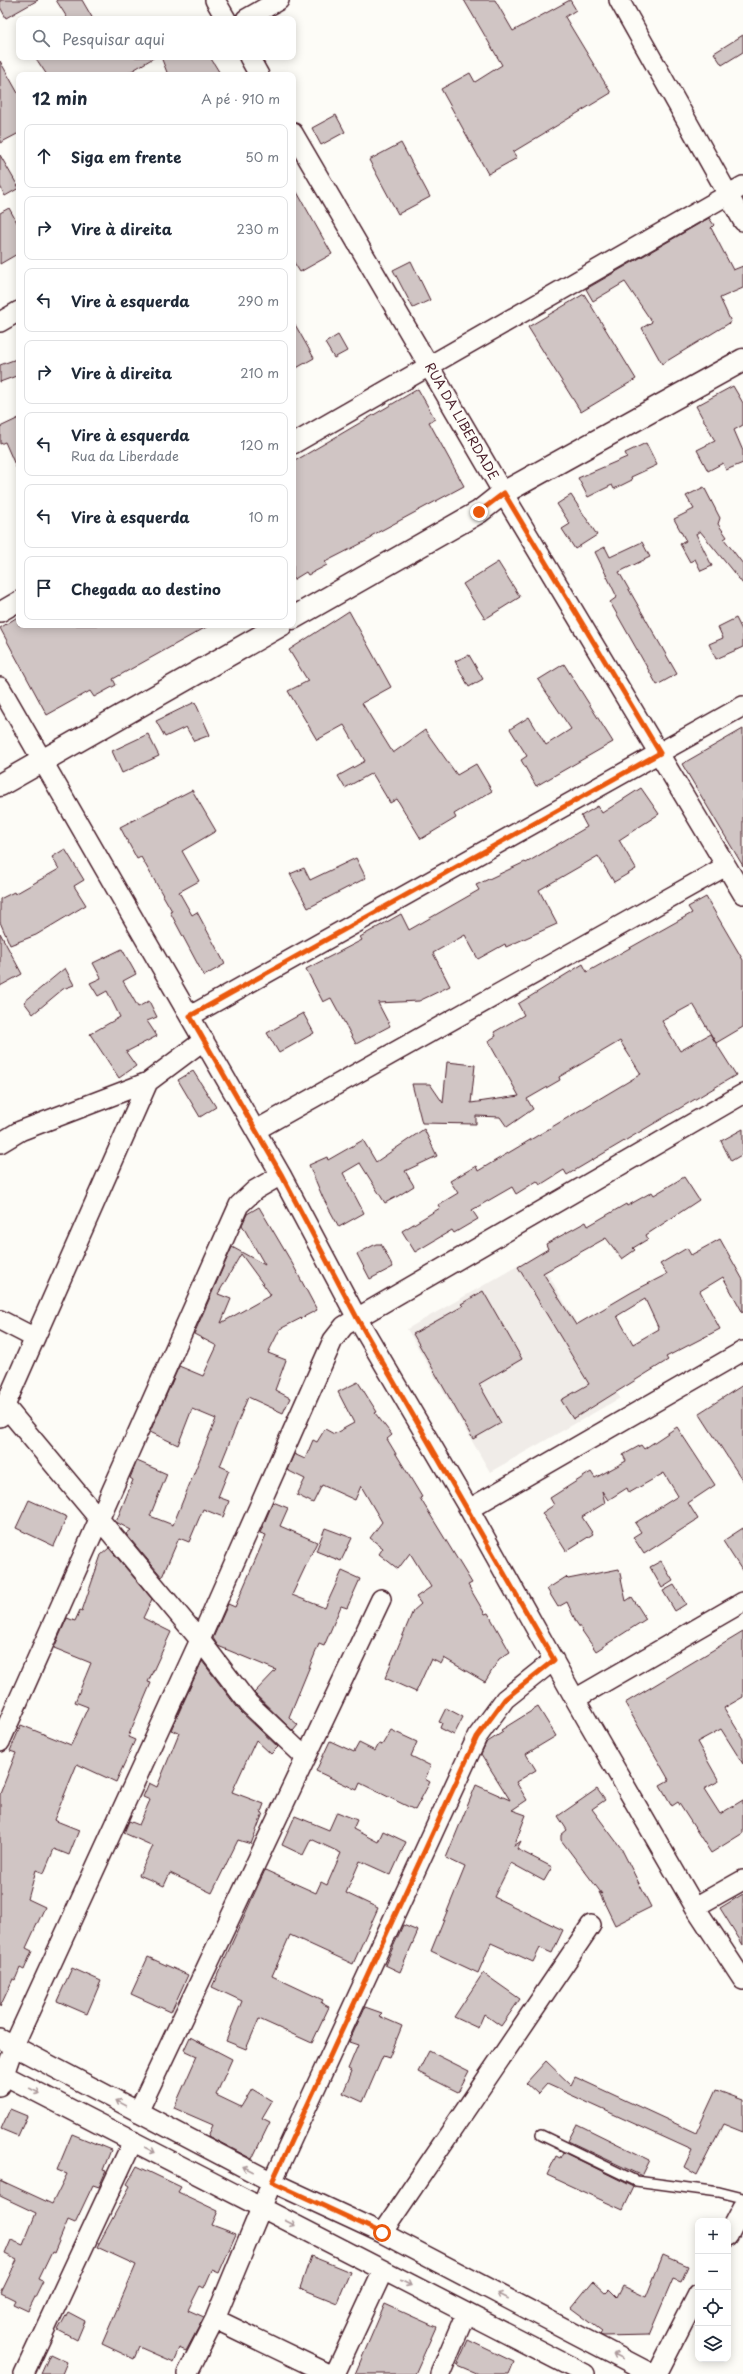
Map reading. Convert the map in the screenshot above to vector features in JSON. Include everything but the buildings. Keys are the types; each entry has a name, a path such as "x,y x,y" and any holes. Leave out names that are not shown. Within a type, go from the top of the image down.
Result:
{"main road":[{"path":"296,616 479,512 504,493 743,360"},
{"path":"0,785 276,628"}],"street":[{"path":"215,0 224,16"},
{"path":"251,16 279,0"},
{"path":"619,0 735,190 743,221"},
{"path":"251,60 257,72"},
{"name":"RUA DA LIBERDADE","path":"296,143 743,894"},
{"path":"296,442 735,190"},
{"path":"0,322 16,313"},
{"path":"0,612 16,603"},
{"path":"0,687 44,760 256,1130 357,1318 469,1509 575,1699 695,1907 743,1980"},
{"path":"190,1016 743,706"},
{"path":"256,1130 726,866"},
{"path":"0,1143 20,1131 148,1082 204,1040"},
{"path":"148,1082 2,1411 100,1520 200,1640 249,1704 305,1756"},
{"path":"585,2374 132,2141 2,2078 7,2042 200,1640 322,1361 340,1331 357,1318 743,1094"},
{"path":"0,1742 239,1205 255,1190 281,1174"},
{"path":"0,1320 35,1338"},
{"path":"469,1509 743,1352"},
{"path":"138,2112 305,1756 381,1599"},
{"path":"575,1699 743,1602"},
{"path":"187,2374 215,2319 272,2182 477,1737 505,1699 554,1660"},
{"path":"695,1907 743,1880"},
{"path":"382,2233 591,1925"},
{"path":"7,2042 272,2182 382,2233 652,2374"},
{"path":"24,2374 132,2141"},
{"path":"731,2230 743,2207"},
{"path":"336,2374 383,2271"},
{"path":"657,2374 695,2300"},
{"path":"440,2374 466,2313"},
{"path":"215,2319 329,2374"}],"lane":[{"path":"541,2136 636,2181 719,2192 743,2198"}],"shaded area":[{"path":"537,1255 620,1398 490,1472 407,1329"}],"route":[{"path":"382,2233 272,2182 477,1737 490,1716 505,1699 554,1660 469,1509 357,1318 281,1174 190,1016 660,753 504,493 479,512"}]}
